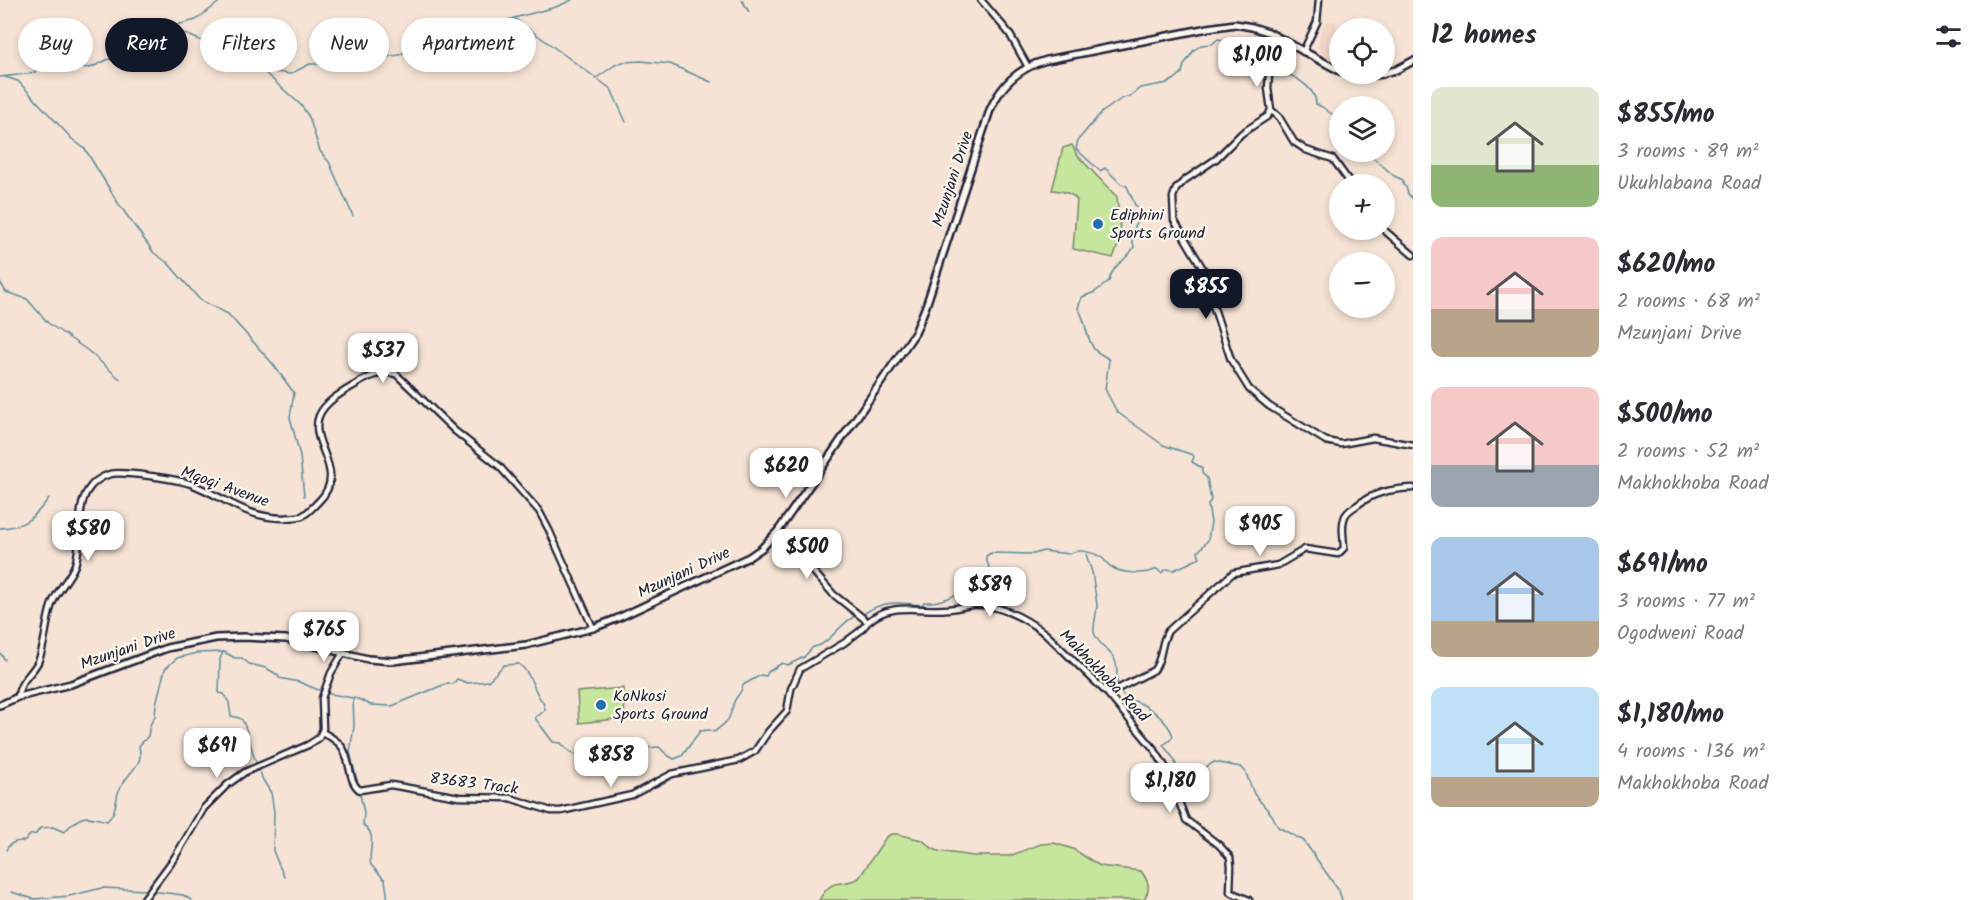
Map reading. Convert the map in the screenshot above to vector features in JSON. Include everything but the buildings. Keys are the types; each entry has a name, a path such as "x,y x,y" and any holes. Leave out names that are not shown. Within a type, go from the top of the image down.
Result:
{"main road":[{"name":"Mzunjani Drive","path":"0,705 18,697 71,684 167,648 216,638 244,636 279,639 380,660 409,660 508,648 592,628 741,561 762,548 778,531 915,333 927,306 990,110 1002,88 1016,75 1028,67 1065,56 1227,24 1260,29 1329,65"},
{"path":"1395,70 1413,61"}],"street":[{"path":"981,0 1009,33 1028,67"},
{"path":"1303,52 1317,22 1319,0"},
{"path":"1289,44 1270,72 1268,83 1272,111 1279,117 1294,142 1306,150 1333,159 1344,174"},
{"path":"1272,111 1242,133 1216,159 1185,180 1176,189 1172,202 1176,224 1209,279 1213,305 1231,360 1249,389 1277,411 1326,441 1341,444 1373,438 1413,445"},
{"path":"1395,239 1413,255"},
{"name":"Mqoqi Avenue","path":"18,697 21,683 34,668 42,651 53,601 74,568 84,501 86,493 94,482 103,476 122,473 177,481 190,484 252,513 272,517 303,515 326,494 330,485 329,471 317,428 322,410 352,386 383,373 396,374 455,431 499,466 539,511 592,628"},
{"path":"1108,694 1154,670 1168,631 1229,575 1243,570 1278,565 1305,549 1338,554 1344,548 1344,517 1352,508 1376,494 1396,488 1413,488"},
{"path":"778,531 833,594 868,622"},
{"name":"Makhokhoba Road","path":"868,622 880,614 906,609 946,610 970,604 998,608 1027,621 1046,634 1108,694 1158,754 1166,768 1186,820 1219,845 1230,857 1230,892 1249,900"},
{"name":"83683 Track","path":"322,732 344,750 355,786 360,790 391,784 459,797 510,798 554,811 568,810 628,796 672,774 734,762 753,753 787,711 791,689 800,669 844,643 868,622"},
{"path":"143,900 175,857 204,808 227,785 245,772 315,741 322,732 322,698 342,653"}],"shaded area":[{"path":"1329,21 1329,59 1320,52 1318,47 1320,33"}],"green space":[{"path":"1072,145 1077,155 1117,197 1121,238 1113,258 1073,249 1077,200 1062,191 1052,190 1063,148"},
{"name":"KoNkosi Sports Ground","path":"623,688 625,718 579,723 577,692"},
{"path":"891,834 922,840 938,851 973,856 1009,856 1041,844 1054,843 1073,849 1100,866 1141,871 1147,882 1148,892 1144,900 819,900 829,887 859,878 886,837"}],"waterway":[{"path":"71,73 81,67 90,68 109,59 126,58 136,39 196,20 222,0"},
{"path":"514,18 556,7 572,0"},
{"path":"742,0 749,12"},
{"path":"188,35 209,44 253,69 290,74 310,64 326,64 341,58 359,56 380,58 399,55 420,44 478,32 514,18 611,89 626,122"},
{"path":"862,615 883,604 922,605 924,602 938,601 968,590 987,575 989,568 986,556 991,553 1034,554 1043,551 1070,554 1085,551 1101,557 1111,567 1134,573 1157,569 1161,573 1167,569 1174,570 1200,558 1198,552 1208,540 1211,522 1208,505 1211,500 1207,478 1202,473 1202,468 1192,462 1193,455 1163,445 1117,412 1105,389 1109,360 1094,349 1078,308 1082,297 1095,292 1109,281 1113,270 1134,247 1132,240 1139,208 1135,205 1127,186 1121,184 1105,168 1100,171 1076,149 1078,140 1101,113 1140,88 1168,83 1175,79 1182,73 1184,65 1194,50 1201,45 1212,44 1218,39 1233,42 1255,51 1271,66"},
{"path":"595,79 615,65 641,61 670,64 711,82"},
{"path":"0,77 35,73 37,64 41,63 69,73"},
{"path":"1275,69 1307,86 1316,104 1329,112"},
{"path":"264,72 301,105 309,117 320,151 329,162 353,216"},
{"path":"5,77 18,81 72,139 85,149 118,203 154,253 168,263 200,300 228,314 273,364 294,393 290,417 300,456 304,496"},
{"path":"1378,162 1394,176 1403,180 1403,185 1413,199"},
{"path":"0,282 6,292 27,299 48,323 87,350 120,379"},
{"path":"0,528 16,526 28,520 49,498"},
{"path":"1086,552 1093,575 1097,605 1094,632 1097,639 1114,658 1117,668 1117,684 1122,694 1128,700 1148,708 1166,724 1173,736 1163,745 1174,759 1177,768 1197,773 1214,762 1241,767 1245,771 1254,794 1272,815 1278,827 1304,841 1339,891 1342,900"},
{"path":"326,693 358,699 371,705 392,706 448,683 453,684 457,679 468,683 488,681 504,665 519,664 528,674 544,705 545,710 535,718 553,742 561,743 575,755 593,760 616,759 618,754 632,749 659,747 674,759 682,756 700,731 714,732 726,722 743,685 761,675 766,676 768,672 782,663 788,665 804,657 813,647 819,646 857,615"},
{"path":"223,652 220,659 219,693 224,694 229,703 231,716 240,718 243,722 257,764"},
{"path":"6,850 12,844 25,841 30,835 36,834 40,828 53,827 64,832 79,819 88,817 107,821 110,818 119,790 139,761 139,746 148,736 155,716 165,669 177,658 197,653 224,652 235,658 242,658 249,664 266,668 279,678 299,682 321,691"},
{"path":"0,653 5,660"},
{"path":"353,699 354,726 350,752 358,785"},
{"path":"259,769 271,793 274,812 273,851 284,877"},
{"path":"359,790 364,812 363,825 368,829 372,838 371,865 385,880 388,900"},
{"path":"11,892 34,899 69,896 102,888 147,890"},
{"path":"152,891 183,895 191,900"}],"place":[{"name":"Ediphini Sports Ground","path":"1098,224"},
{"name":"KoNkosi Sports Ground","path":"601,705"}]}
